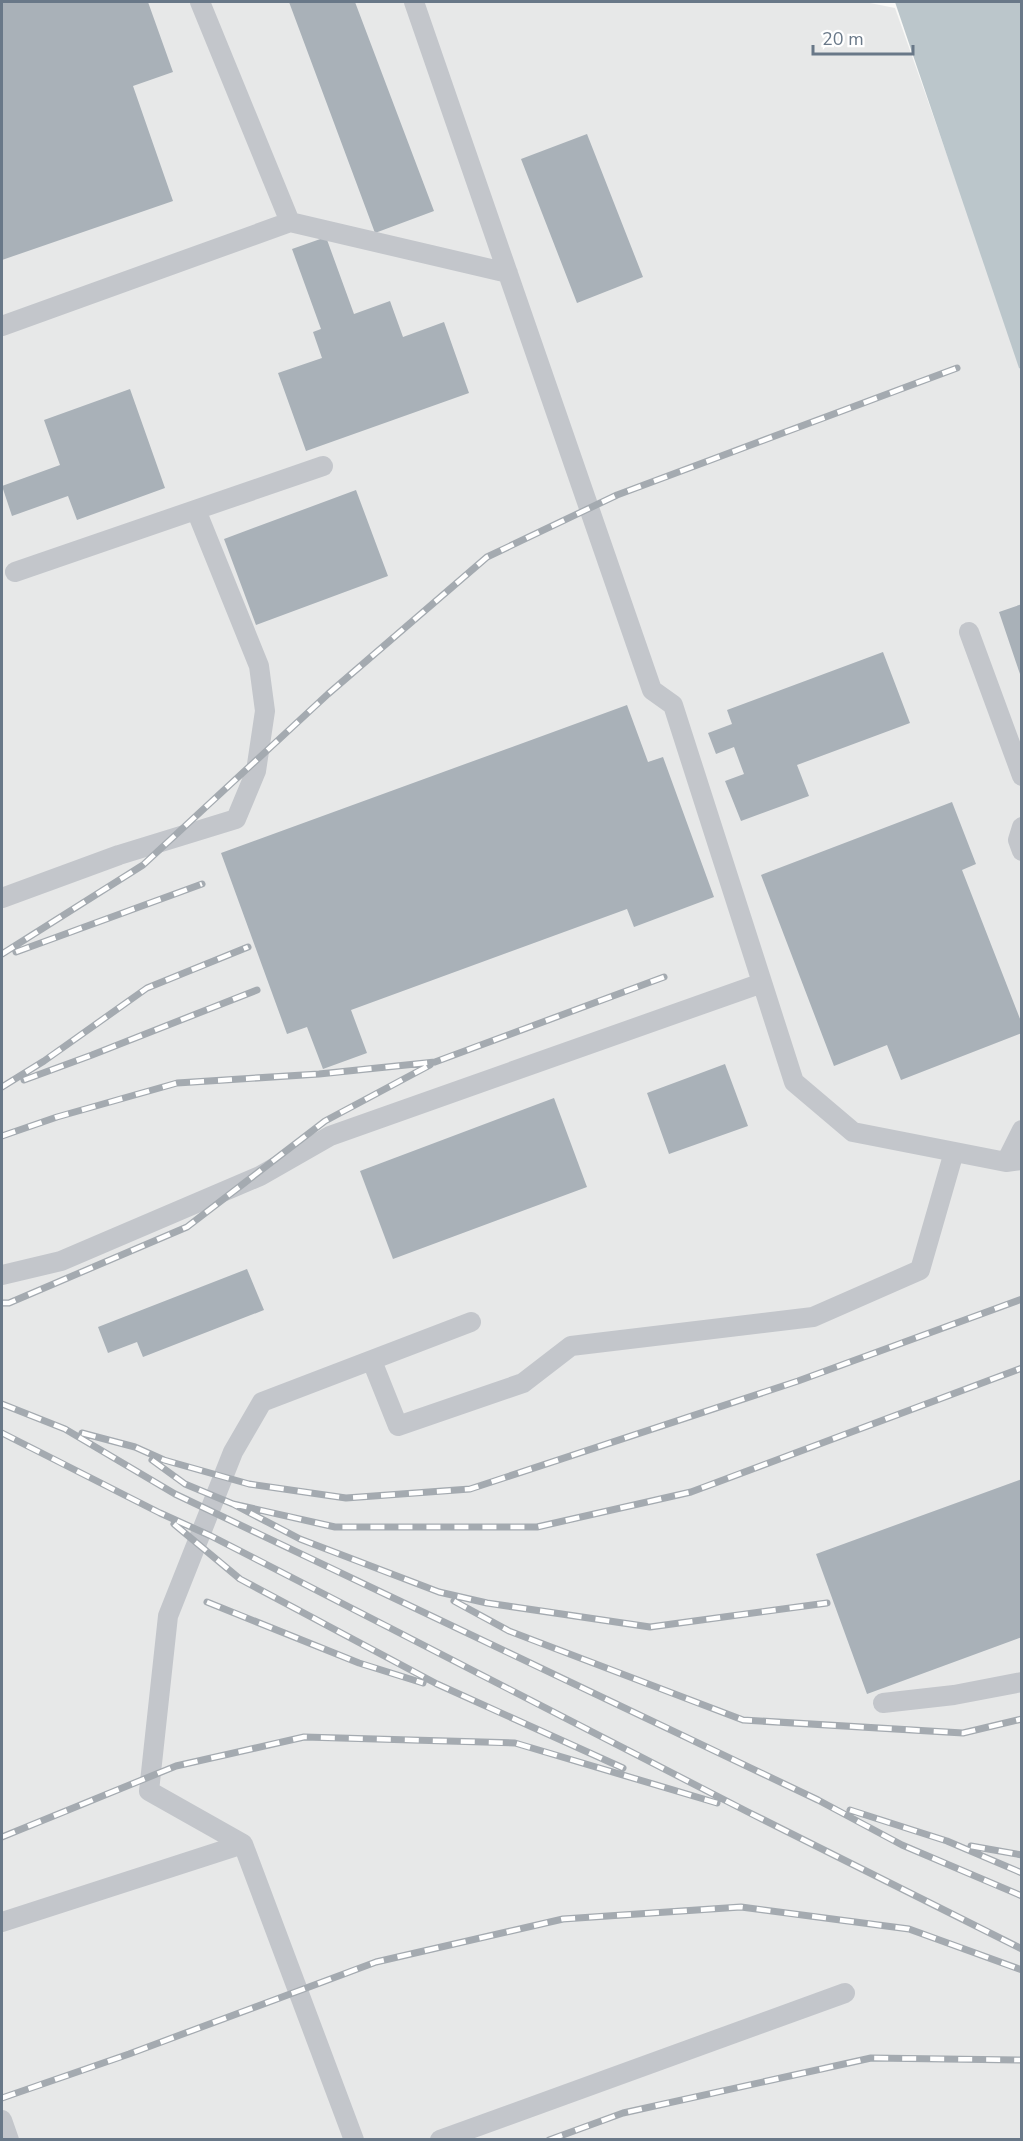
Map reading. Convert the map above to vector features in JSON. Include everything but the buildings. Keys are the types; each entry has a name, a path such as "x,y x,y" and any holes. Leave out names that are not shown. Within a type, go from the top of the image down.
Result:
{"lane":[{"path":"200,2 290,222"},
{"path":"414,2 652,690 673,705 794,1082 853,1132 1014,1161 1022,1130"},
{"path":"2,326 290,222 508,273"},
{"path":"15,572 323,466"},
{"path":"2,898 119,855 236,819 256,771 265,711 261,678 259,666 196,510"},
{"path":"969,632 1022,776"},
{"path":"1022,827 1018,840 1022,851"},
{"path":"2,1275 61,1261 260,1176 330,1136 762,983"},
{"path":"372,1360 398,1426 523,1383 571,1346 813,1317 920,1270 954,1152"},
{"path":"354,2139 243,1844 149,1791 168,1616 233,1452 262,1402 471,1322"},
{"path":"883,1703 954,1695 1022,1682"},
{"path":"2,1922 243,1844"},
{"path":"440,2139 845,1994"},
{"path":"2,2120 9,2139"}],"shaded area":[{"path":"2,2 865,2 895,8 1021,364 1021,2139 2,2140"},
{"path":"895,2 1021,2 1021,369 1019,368"}],"railway":[{"path":"2,954 143,865 328,694 487,557 617,495 957,368"},
{"path":"16,952 202,884"},
{"path":"2,1087 44,1061 147,988 248,947"},
{"path":"2,1136 57,1117 177,1083 319,1074 435,1062 664,977"},
{"path":"24,1080 257,990"},
{"path":"2,1303 9,1303 187,1227 325,1121 430,1065"},
{"path":"82,1433 135,1447 164,1460 249,1484 346,1498 470,1489 798,1381 1022,1299"},
{"path":"233,1504 335,1527 537,1527 691,1492 1022,1368"},
{"path":"2,1404 65,1429 175,1494 818,1800 902,1845 1022,1896"},
{"path":"2,1433 160,1513 211,1536 748,1812 1022,1949"},
{"path":"152,1460 185,1484 233,1504 300,1539 439,1592 487,1603 650,1627 827,1603"},
{"path":"174,1524 240,1579 437,1684 623,1768"},
{"path":"454,1601 509,1631 743,1720 963,1733 1022,1719"},
{"path":"207,1602 359,1663 423,1683"},
{"path":"2,1837 176,1766 304,1737 515,1743 717,1803"},
{"path":"850,1810 947,1841 1022,1873"},
{"path":"971,1846 1022,1855"},
{"path":"2,2098 129,2054 376,1962 563,1919 741,1907 909,1929 1022,1970"},
{"path":"549,2140 623,2113 871,2058 1022,2060"}]}
